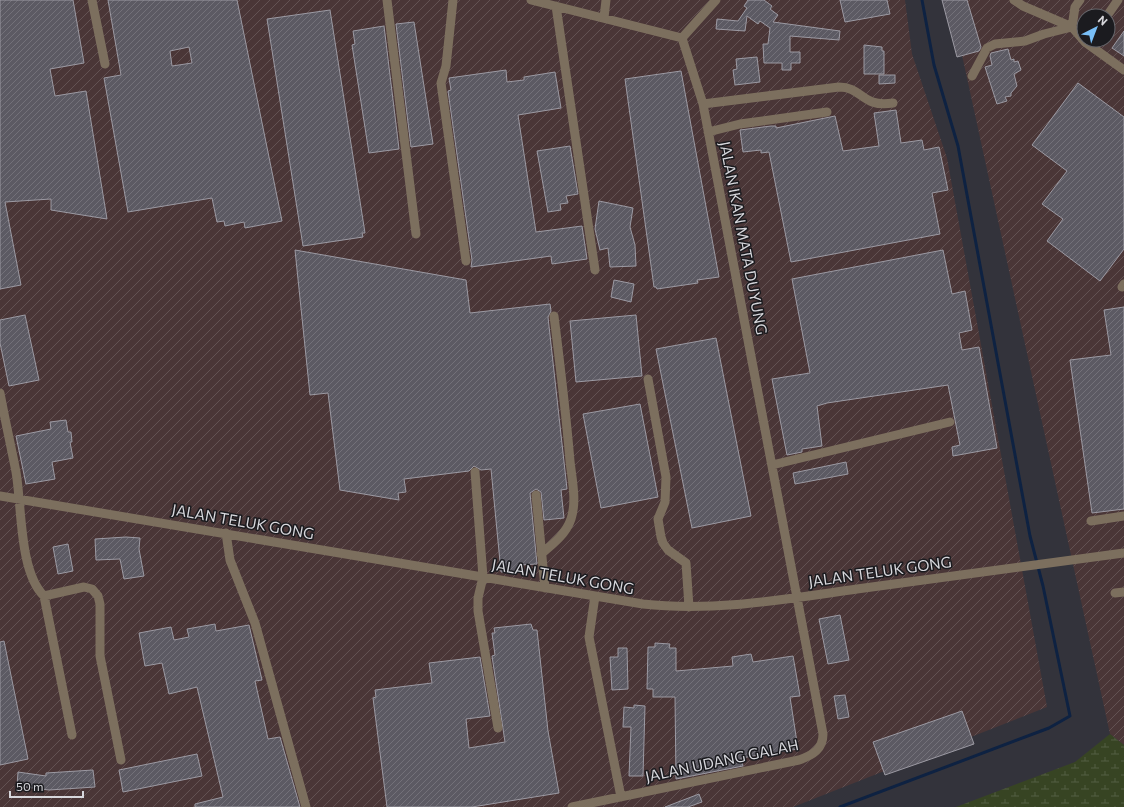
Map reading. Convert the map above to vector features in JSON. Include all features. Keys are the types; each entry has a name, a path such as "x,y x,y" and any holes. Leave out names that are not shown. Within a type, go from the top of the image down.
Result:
{"street":[{"path":"92,0 105,64"},
{"path":"387,0 416,234"},
{"path":"453,0 446,66 441,83 466,261"},
{"path":"531,0 682,38 716,0"},
{"path":"604,18 606,0"},
{"path":"1014,0 1023,6 1072,27 1085,42 1124,70"},
{"path":"1072,27 1075,7 1080,0"},
{"path":"556,6 595,270"},
{"path":"972,76 987,48 995,44 1025,41 1044,34 1072,27"},
{"name":"JALAN IKAN MATA DUYUNG","path":"682,38 703,104 798,597"},
{"path":"703,104 839,87 851,89 868,102 876,104 892,103"},
{"path":"708,132 740,124 827,112"},
{"path":"542,554 566,529 570,521 574,504 566,411 554,316"},
{"path":"648,379 666,478 665,502 658,519 662,543 668,550 686,563 689,607"},
{"path":"0,393 16,473 30,574 33,583 44,596 72,735"},
{"path":"772,465 950,422"},
{"path":"475,472 483,577 478,598 478,611 498,728"},
{"path":"536,495 544,588"},
{"name":"JALAN TELUK GONG","path":"0,496 643,604 689,607 721,606 798,597 1124,553"},
{"path":"1091,521 1124,516"},
{"path":"226,533 230,560 255,623 306,807"},
{"path":"44,596 84,587 92,589 98,596 101,611 100,656 121,760"},
{"path":"595,596 589,637 621,797"},
{"name":"JALAN UDANG GALAH","path":"572,807 799,760 816,752 822,743 823,734 798,597"}],"shaded area":[{"path":"0,0 905,0 912,54 947,158 1047,707 793,807 0,807"},
{"path":"950,0 1124,0 1124,745 1110,734"}],"green space":[{"path":"1110,734 1124,745 1124,807 956,807 1075,762"}],"building":[{"path":"0,0 73,0 84,63 50,69 55,96 86,91 107,219 51,210 51,199 5,202 21,285 0,289"},
{"path":"108,0 237,0 282,221 245,228 244,222 225,226 224,221 217,222 212,198 128,212 104,78 121,75","holes":["189,47 192,63 172,66 170,51"]},
{"path":"748,0 764,0 772,6 770,9 778,15 773,22 840,31 839,40 790,36 790,52 800,52 800,63 791,63 791,70 782,70 782,63 764,63 763,44 768,44 770,28 760,21 758,24 747,16 745,31 716,29 717,19 738,21 747,8 744,6"},
{"path":"840,0 887,0 890,14 845,22"},
{"path":"942,0 967,0 981,47 979,51 957,57"},
{"path":"330,10 365,233 362,233 363,237 303,246 267,19"},
{"path":"414,22 433,144 411,147 396,24"},
{"path":"384,26 399,149 369,153 352,45 355,44 353,31"},
{"path":"1124,31 1124,56 1112,48 1116,48 1116,42"},
{"path":"864,45 882,47 882,51 884,51 884,74 864,74"},
{"path":"1008,49 1011,60 1014,59 1014,62 1018,61 1021,70 1014,74 1017,86 1011,93 1011,96 1005,97 1007,101 997,104 985,67 992,65 990,56 991,53"},
{"path":"757,57 760,82 735,85 733,70 737,69 736,59"},
{"path":"506,70 507,82 524,80 524,77 555,72 561,108 518,115 536,232 582,226 587,259 552,264 551,256 471,267 472,260 448,91 451,90 449,78"},
{"path":"681,71 719,277 697,280 698,283 657,289 654,287 625,79"},
{"path":"879,75 895,75 895,83 879,84"},
{"path":"1078,83 1124,117 1124,249 1100,281 1047,241 1063,219 1042,204 1067,171 1032,145"},
{"path":"896,110 901,143 922,140 924,150 939,147 948,190 932,193 940,234 791,262 769,152 761,153 761,150 743,152 740,130 771,126 776,126 776,128 835,116 843,151 879,146 874,113"},
{"path":"570,146 578,194 566,196 568,203 560,204 561,210 548,212 537,151"},
{"path":"599,201 633,208 630,227 635,245 636,266 610,267 608,248 600,250 595,229"},
{"path":"295,250 466,280 470,313 550,304 551,311 548,317 567,489 561,490 564,518 544,520 541,492 536,489 530,493 537,564 519,565 520,571 501,572 491,469 481,470 474,466 469,471 404,479 406,492 398,493 399,500 340,490 328,393 310,395"},
{"path":"943,250 952,294 965,291 972,330 959,333 962,350 979,347 997,448 953,456 952,447 960,445 948,385 827,403 817,406 822,446 802,449 802,452 787,455 772,379 810,373 792,279"},
{"path":"614,280 634,284 631,302 611,297"},
{"path":"1124,307 1124,509 1092,513 1070,360 1111,355 1104,310"},
{"path":"25,315 39,380 9,386 0,343 0,320"},
{"path":"636,315 642,376 576,382 570,321"},
{"path":"716,338 751,516 692,528 656,349"},
{"path":"640,404 658,497 601,508 583,414"},
{"path":"66,420 68,432 71,432 72,442 70,442 73,458 52,462 55,479 26,484 16,436 51,429 50,422"},
{"path":"846,462 848,474 795,484 793,473"},
{"path":"126,537 140,538 139,549 144,576 124,579 120,559 96,560 95,539"},
{"path":"68,544 73,571 58,574 53,547"},
{"path":"840,615 849,660 828,664 819,619"},
{"path":"215,624 216,631 249,625 262,680 255,681 268,739 280,737 300,807 195,807 195,804 223,797 197,687 169,694 162,663 145,666 139,633 171,627 174,640 189,637 187,629"},
{"path":"531,624 533,630 537,630 548,731 559,793 472,807 387,807 373,698 376,697 375,690 432,683 429,663 480,657 490,716 466,719 469,748 505,742 492,656 495,655 492,633 495,633 494,628"},
{"path":"4,641 28,759 0,765 0,642"},
{"path":"655,643 670,644 669,648 676,648 676,671 733,666 732,657 751,654 753,662 793,656 800,696 790,697 798,749 741,758 743,766 676,779 675,697 653,697 653,689 647,689 648,647 655,647"},
{"path":"618,648 627,648 628,689 612,690 610,657 618,657"},
{"path":"845,695 849,717 838,719 834,696"},
{"path":"634,705 645,706 643,776 629,776 631,727 623,727 624,707 634,708"},
{"path":"962,711 974,744 885,775 873,742"},
{"path":"197,754 202,776 123,792 119,770"},
{"path":"93,770 95,787 49,790 17,786 18,772 46,776 46,773"},
{"path":"699,794 702,802 688,807 665,807"}],"waterway":[{"path":"840,807 1049,728 1070,716 1043,586 1030,536 958,146 934,65 922,0"}]}
